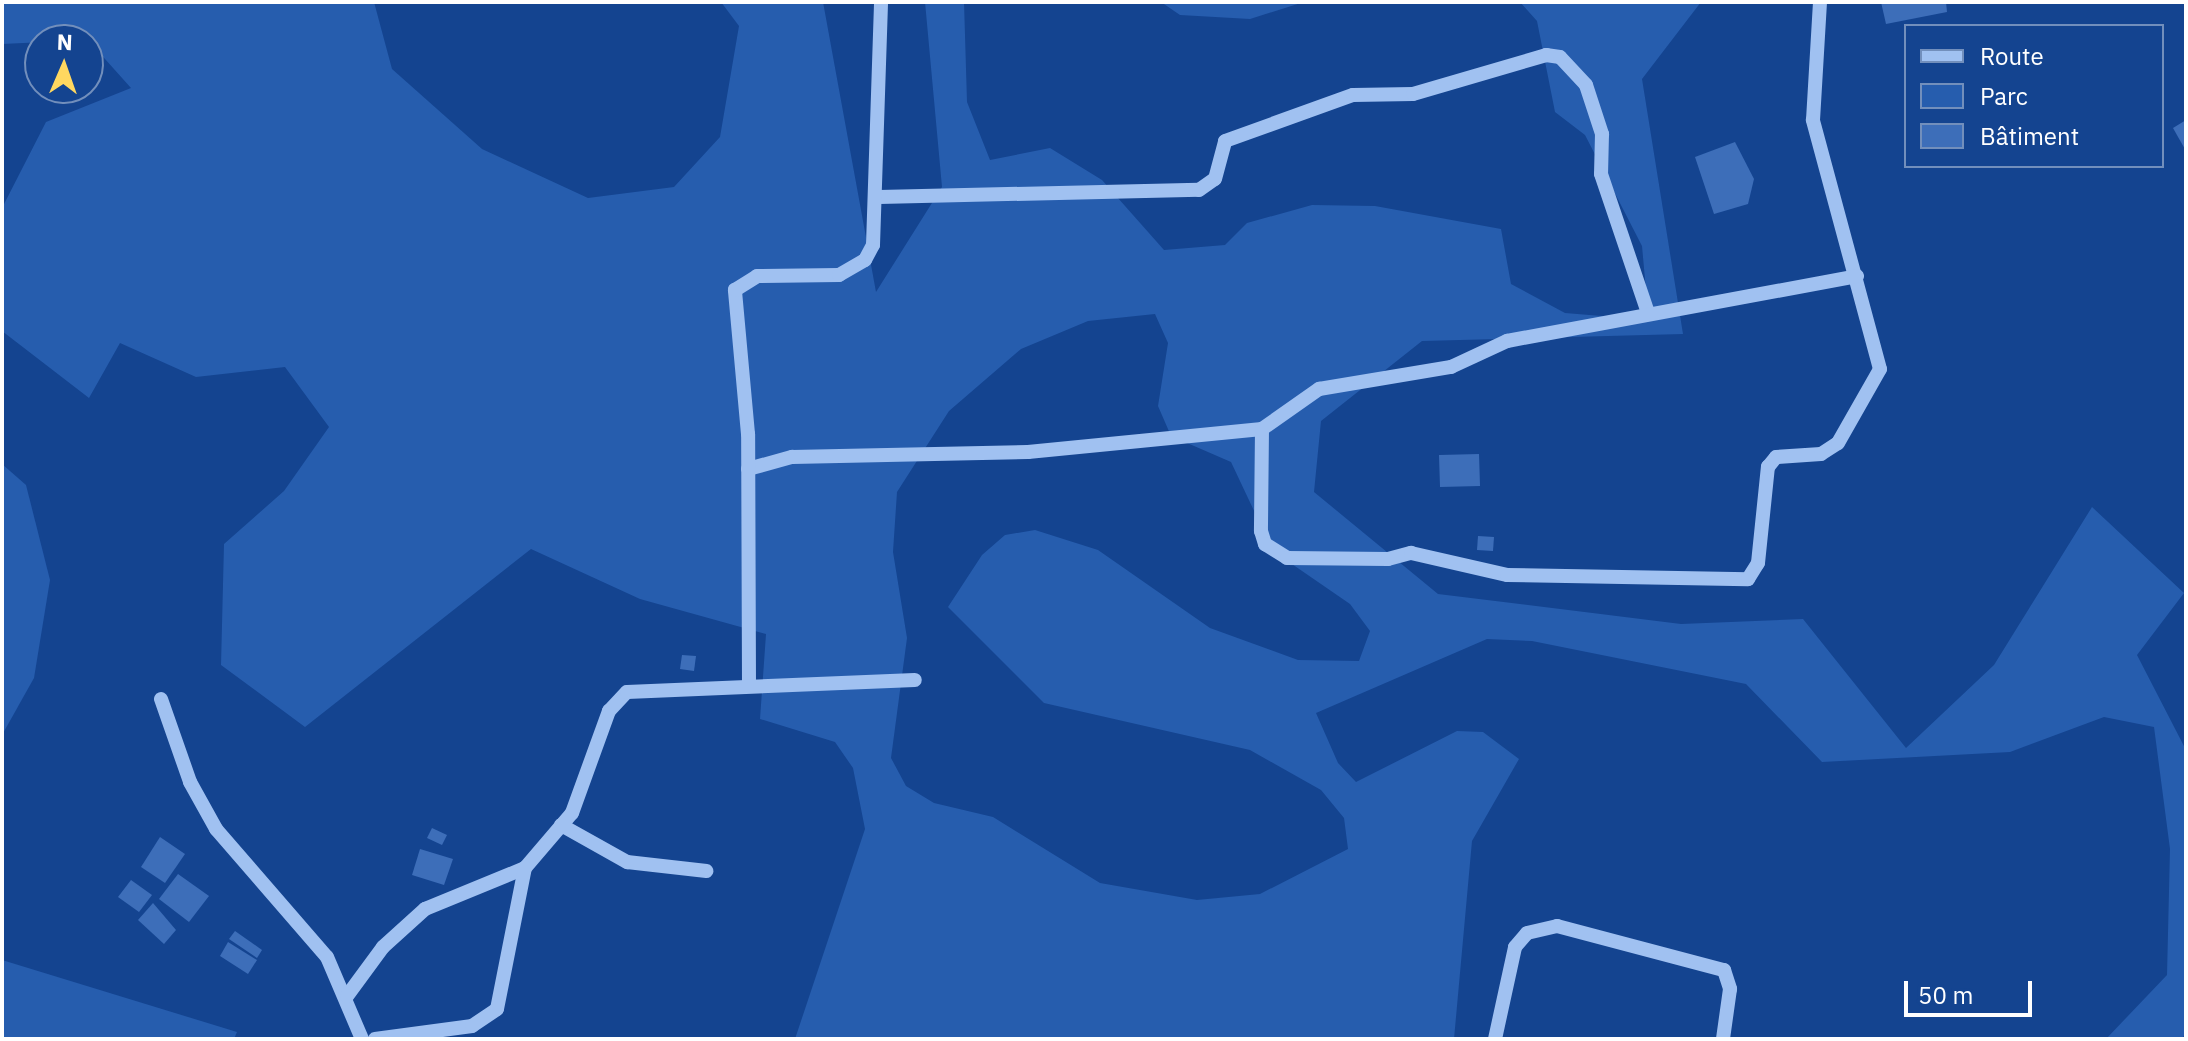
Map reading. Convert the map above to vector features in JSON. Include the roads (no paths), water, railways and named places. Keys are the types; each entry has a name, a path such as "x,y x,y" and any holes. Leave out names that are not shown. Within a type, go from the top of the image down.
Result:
{"street":[{"path":"749,684 748,469 735,290 757,276 853,271 873,245 879,197 881,2"},
{"path":"1262,429 1261,531 1265,544 1287,558 1388,559 1411,553 1507,575 1748,579 1758,563 1768,467 1776,457 1821,454 1838,443 1878,382 1880,357 1810,103 1820,2"},
{"path":"879,197 1199,190 1215,179 1225,141 1353,95 1413,94 1546,55 1560,57 1586,85 1602,134 1601,174 1648,313"},
{"path":"748,469 792,457 1028,452 1262,429 1319,389 1451,367 1507,341 1857,276"},
{"path":"347,996 383,947 425,909 525,868 561,825 584,791 617,699 627,692 749,684 915,680"},
{"path":"161,699 190,782 216,829 327,957 347,996 362,1039"},
{"path":"561,825 627,862 706,871"},
{"path":"375,1039 472,1026 497,1009 525,868"},
{"path":"1495,1039 1515,947 1527,933 1557,926 1724,970 1730,989 1723,1039"}]}
